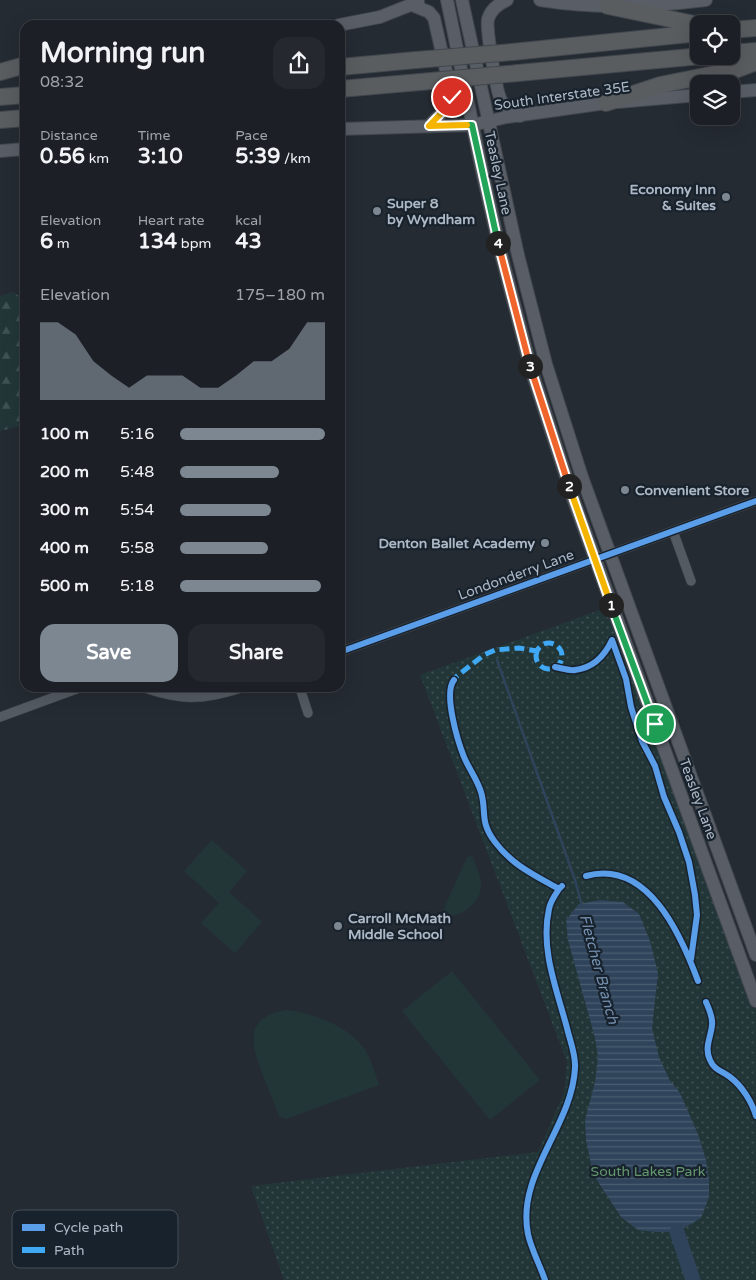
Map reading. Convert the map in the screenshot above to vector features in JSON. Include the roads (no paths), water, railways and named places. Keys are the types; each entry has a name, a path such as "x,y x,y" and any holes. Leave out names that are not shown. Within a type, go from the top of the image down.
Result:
{"highway":[{"path":"608,6 690,23"},
{"path":"740,29 756,28"},
{"path":"345,67 690,34"},
{"path":"740,53 756,51"},
{"path":"345,89 690,57"},
{"path":"606,102 660,85 735,70 756,62"},
{"path":"0,72 20,66"},
{"path":"0,97 20,95"},
{"path":"0,120 20,118"}],"main road":[{"name":"Teasley Lane","path":"447,0 500,250 531,369 595,560 756,1001"},
{"name":"Teasley Lane","path":"462,0 518,254 546,364 582,477 755,950"},
{"path":"506,0 497,4 488,20 492,62 498,95 502,103 520,116"},
{"path":"540,0 572,5 608,6 674,4 706,0"},
{"path":"345,24 380,17 417,3 434,18 452,97 450,104 429,126"},
{"path":"0,64 20,64"},
{"path":"740,91 756,90"},
{"name":"South Interstate 35E","path":"345,129 472,125 606,102 690,96"},
{"path":"0,151 20,149"},
{"path":"531,369 546,364"}],"street":[{"name":"Londonderry Lane","path":"345,650 756,501"},
{"path":"673,531 691,581"},
{"path":"0,717 68,692"},
{"path":"160,692 174,696 197,698 218,696 230,692"},
{"path":"301,692 308,713"},
{"path":"739,953 755,950"}],"water":[{"path":"600,900 623,902 639,914 650,941 658,973 652,1028 659,1057 669,1079 680,1093 698,1134 706,1160 709,1197 701,1218 677,1232 638,1230 621,1217 593,1174 586,1140 585,1120 595,1082 598,1057 595,1038 568,940 566,920 579,904"}],"waterway":[{"name":"Fletcher Branch","path":"497,660 575,880 582,906"},
{"name":"Fletcher Branch","path":"677,1232 693,1280"}],"place":[{"name":"Economy Inn & Suites","path":"726,197"},
{"name":"Super 8 by Wyndham","path":"377,211"},
{"name":"Convenient Store","path":"625,490"},
{"name":"Denton Ballet Academy","path":"545,543"},
{"name":"Carroll McMath Middle School","path":"338,926"}],"park label":[{"name":"South Lakes Park","path":"648,1171"}]}
